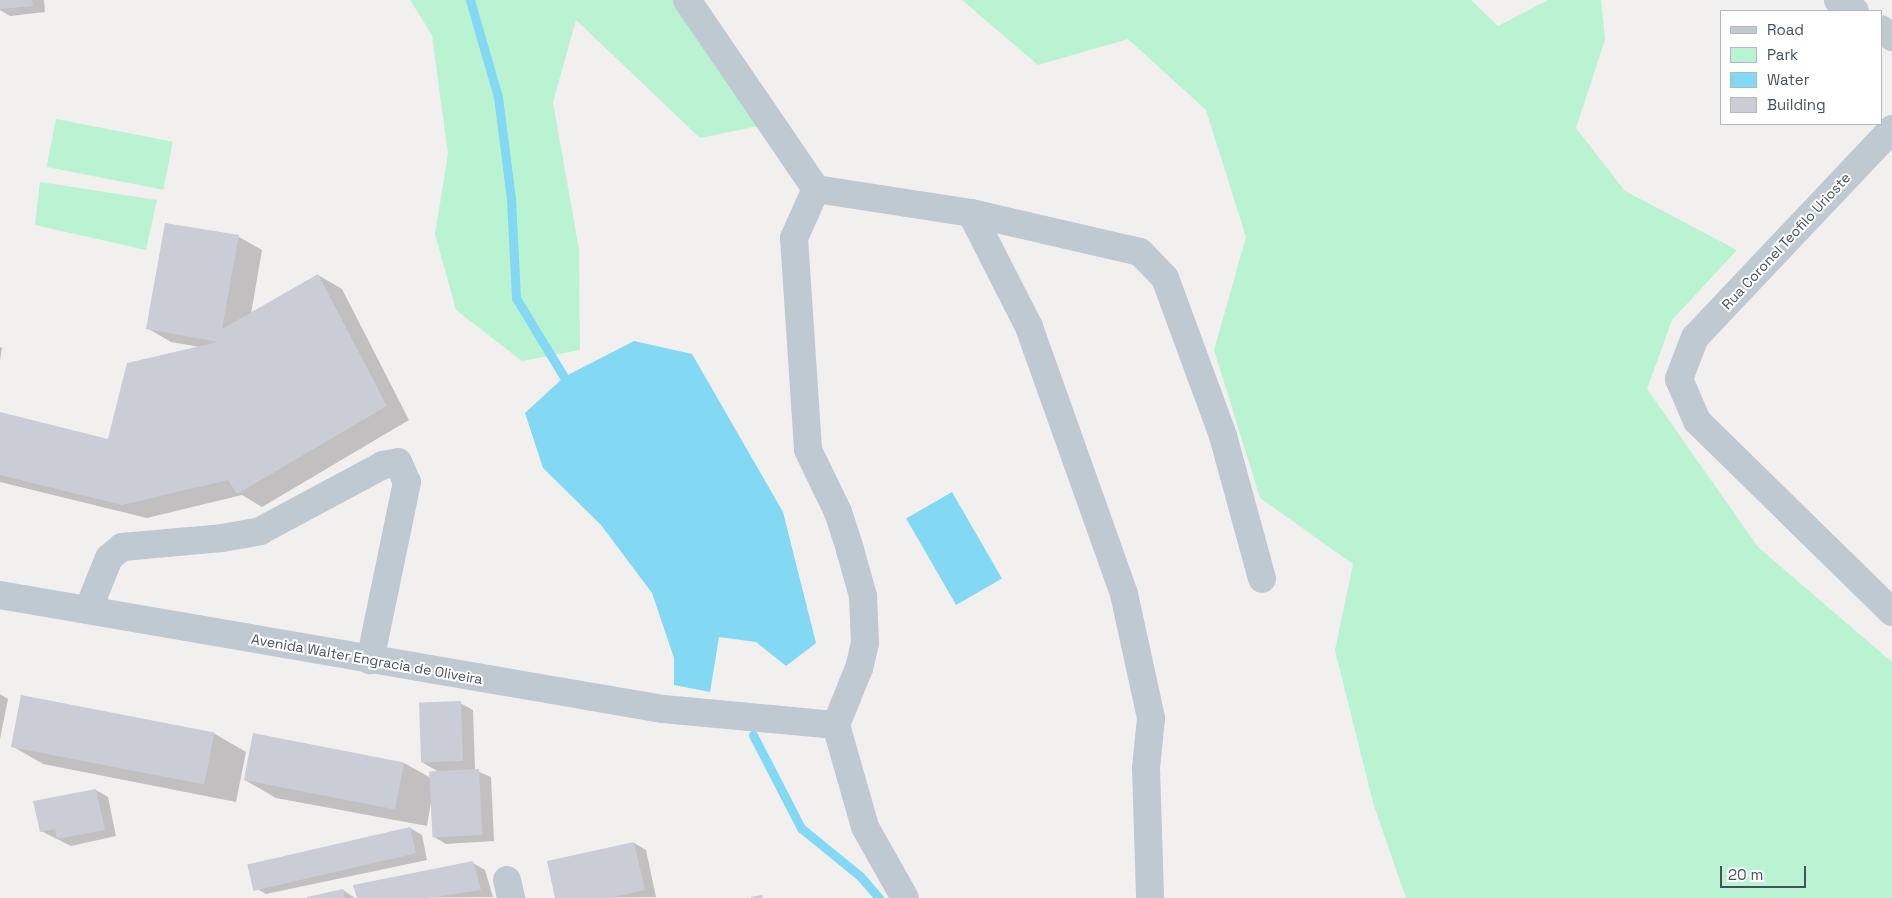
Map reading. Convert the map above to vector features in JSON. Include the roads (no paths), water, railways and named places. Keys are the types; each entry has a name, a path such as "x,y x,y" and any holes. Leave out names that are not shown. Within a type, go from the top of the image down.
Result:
{"street":[{"path":"687,0 816,190 971,213 1140,252 1165,278 1223,436 1262,579"},
{"path":"1838,0 1853,10"},
{"name":"Rua Coronel Teofilo Urioste","path":"1892,129 1696,337 1679,379 1697,421 1892,612"},
{"path":"816,190 794,238 808,450 838,512 850,550 863,596 865,643 859,668 836,726 865,827 905,898"},
{"path":"971,213 1029,327 1124,594 1151,718 1146,768 1150,898"},
{"path":"88,610 109,558 122,547 222,538 260,530 383,465 398,462 407,482 370,660"},
{"name":"Avenida Walter Engracia de Oliveira","path":"0,594 370,660 734,718 836,726"}],"water":[{"path":"634,341 692,354 783,512 816,643 786,666 756,642 719,637 710,692 674,685 674,658 652,593 601,525 543,468 525,413 564,377"},
{"path":"952,492 1002,579 956,605 906,518"}],"waterway":[{"path":"470,0 498,97 511,199 516,298 564,377"},
{"path":"753,735 801,828 860,876 879,898"}]}
